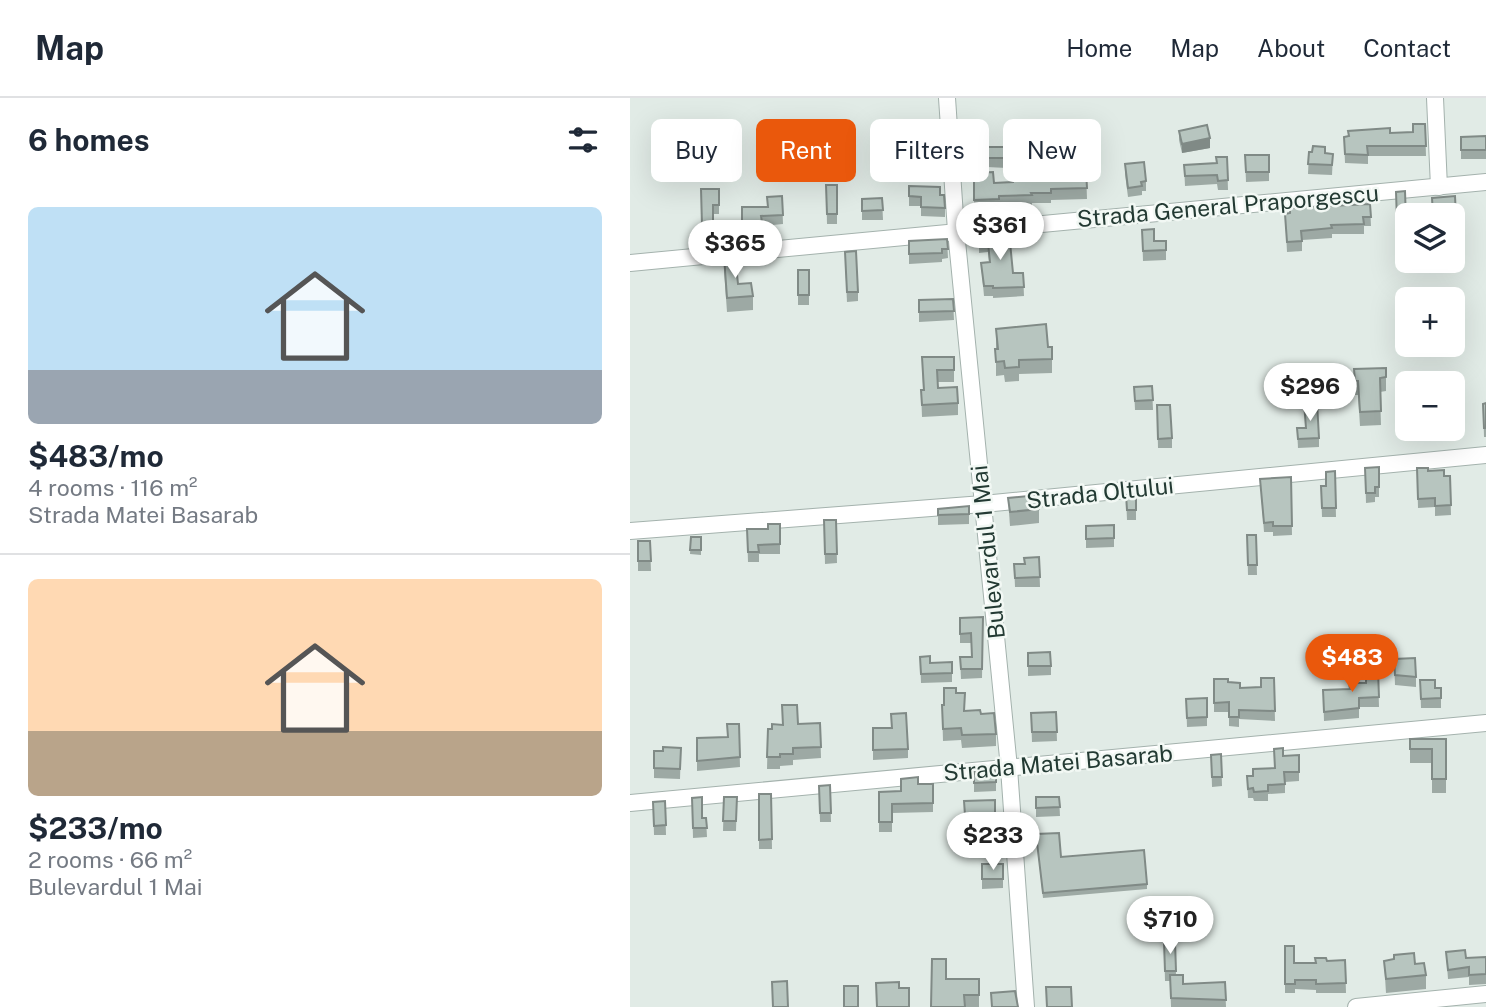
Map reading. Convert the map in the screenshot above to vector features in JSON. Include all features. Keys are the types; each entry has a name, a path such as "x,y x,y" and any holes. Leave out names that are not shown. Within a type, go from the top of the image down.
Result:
{"street":[{"name":"Bulevardul 1 Mai","path":"947,98 956,231 1009,768 1026,1007"},
{"path":"1435,98 1439,187"},
{"name":"Strada General Praporgescu","path":"633,263 1486,182"},
{"name":"Strada Oltului","path":"630,531 983,504 1486,455"},
{"name":"Strada Matei Basarab","path":"630,803 1486,723"},
{"path":"1356,1007 1486,994"}],"building":[{"path":"1413,124 1425,124 1426,146 1367,146 1368,155 1345,154 1344,137 1349,136 1348,131 1390,128 1390,133 1413,132"},
{"path":"1207,125 1210,138 1182,144 1179,131"},
{"path":"1486,136 1486,150 1461,150 1461,137"},
{"path":"1313,146 1325,147 1325,153 1333,154 1332,165 1308,164 1309,152 1312,152"},
{"path":"989,147 1003,147 1003,158 989,158"},
{"path":"1245,155 1269,155 1269,172 1246,172"},
{"path":"1216,157 1227,157 1228,180 1218,181 1217,175 1185,176 1184,165 1217,163"},
{"path":"1144,162 1146,181 1141,182 1142,186 1128,188 1125,164"},
{"path":"989,172 993,172 994,183 1087,182 1087,188 1051,189 1051,193 974,200 974,182 989,182"},
{"path":"826,185 837,185 837,214 827,214"},
{"path":"909,186 940,187 945,208 921,207 921,197 909,196"},
{"path":"701,189 719,189 719,205 713,205 713,225 702,225"},
{"path":"1405,191 1405,203 1396,203 1396,192"},
{"path":"782,196 783,215 761,216 762,222 742,222 742,207 768,207 767,197"},
{"path":"1455,196 1455,203 1432,203 1432,198"},
{"path":"882,198 883,210 862,211 862,199"},
{"path":"1370,204 1371,217 1363,217 1364,224 1331,225 1332,228 1301,231 1302,241 1287,242 1285,214 1290,213 1290,208"},
{"path":"1154,229 1154,241 1166,241 1166,250 1143,251 1142,230"},
{"path":"1009,232 1013,273 1023,273 1024,287 984,286 981,263 990,262 988,243 979,243 979,233"},
{"path":"947,239 948,249 942,249 942,253 909,254 909,241"},
{"path":"856,251 858,292 847,292 845,252"},
{"path":"735,255 738,284 751,283 753,296 727,298 724,256"},
{"path":"798,270 809,270 809,295 798,295"},
{"path":"953,299 954,311 919,312 919,300"},
{"path":"1046,324 1052,359 1019,360 1019,367 1005,368 1004,361 996,362 996,329"},
{"path":"922,357 954,357 954,370 937,370 938,388 957,387 958,403 922,405"},
{"path":"1386,368 1386,377 1380,378 1381,411 1360,412 1358,381 1355,381 1354,369"},
{"path":"1152,386 1153,400 1135,401 1134,387"},
{"path":"1317,402 1319,438 1298,439 1297,428 1306,428 1304,403"},
{"path":"1486,403 1486,428 1484,428 1483,404"},
{"path":"1157,405 1170,405 1172,438 1158,439"},
{"path":"1379,467 1379,487 1375,487 1375,493 1366,493 1365,468"},
{"path":"1417,468 1428,468 1428,471 1444,470 1444,476 1450,476 1451,505 1435,506 1435,498 1418,499"},
{"path":"1335,471 1336,508 1322,508 1321,486 1326,486 1326,472"},
{"path":"1291,477 1292,526 1264,523 1260,479"},
{"path":"1136,494 1136,510 1127,510 1126,495"},
{"path":"1038,495 1039,509 1010,512 1008,498"},
{"path":"969,506 969,514 938,515 938,509"},
{"path":"824,520 836,520 837,554 825,554"},
{"path":"768,524 780,524 780,544 758,545 759,552 748,552 747,529 768,529"},
{"path":"1114,525 1114,538 1086,539 1086,526"},
{"path":"1247,535 1256,535 1257,565 1248,565"},
{"path":"691,537 701,537 701,550 690,550"},
{"path":"638,541 650,541 651,561 638,561"},
{"path":"1039,557 1040,577 1015,578 1014,564 1025,564 1024,558"},
{"path":"983,617 982,669 961,669 960,657 972,657 971,633 960,634 960,618"},
{"path":"1050,652 1051,666 1028,666 1028,653"},
{"path":"930,656 930,663 952,662 952,673 921,674 920,657"},
{"path":"1415,658 1416,677 1395,675 1394,659"},
{"path":"1366,671 1378,671 1379,697 1359,698 1359,708 1324,712 1323,690 1350,689 1349,683 1366,683"},
{"path":"1261,678 1274,678 1275,711 1239,710 1239,717 1229,717 1229,702 1214,703 1214,679 1228,679 1228,682 1240,683 1240,688 1261,687"},
{"path":"1420,680 1435,680 1435,688 1441,688 1441,698 1421,699"},
{"path":"944,688 956,688 956,693 965,693 964,711 994,713 996,734 962,735 961,728 943,729"},
{"path":"1207,698 1207,717 1187,718 1186,699"},
{"path":"782,705 797,705 798,724 820,723 821,747 793,748 793,754 767,757 768,729 772,729 772,724 783,725"},
{"path":"1056,712 1057,732 1032,732 1031,713"},
{"path":"906,713 908,749 873,750 873,728 892,728 891,714"},
{"path":"727,724 739,724 740,757 697,761 697,738 728,737"},
{"path":"1410,739 1446,739 1446,779 1432,779 1432,749 1410,749"},
{"path":"663,747 681,748 680,769 654,768 654,751 663,751"},
{"path":"1283,748 1283,756 1299,755 1299,772 1284,772 1285,784 1268,785 1268,791 1254,792 1253,788 1248,789 1247,776 1253,776 1253,769 1275,768 1274,749"},
{"path":"1221,754 1222,777 1212,777 1211,755"},
{"path":"996,770 996,782 974,783 974,772"},
{"path":"918,777 918,784 933,784 933,803 892,804 892,822 879,822 879,792 901,791 901,779"},
{"path":"830,785 831,813 820,813 819,786"},
{"path":"759,794 771,794 772,839 759,840"},
{"path":"702,797 702,818 706,818 707,828 693,828 692,798"},
{"path":"724,797 737,797 736,821 723,821"},
{"path":"1036,797 1059,797 1060,807 1036,808"},
{"path":"995,800 995,814 965,815 964,801"},
{"path":"665,801 666,825 654,826 653,802"},
{"path":"1059,833 1061,857 1144,850 1147,884 1043,893 1036,834"},
{"path":"982,864 1003,864 1003,879 982,879"},
{"path":"1175,941 1176,971 1165,971 1164,942"},
{"path":"1285,946 1294,946 1294,963 1316,963 1315,958 1326,958 1327,961 1345,960 1346,983 1316,984 1316,980 1295,980 1295,984 1285,984"},
{"path":"1465,950 1466,958 1486,957 1486,974 1469,975 1469,967 1448,970 1446,952"},
{"path":"1414,953 1415,964 1424,963 1426,975 1386,979 1384,961 1394,959 1394,955"},
{"path":"932,959 946,959 946,979 979,979 979,995 964,995 965,1007 931,1007"},
{"path":"1170,975 1183,975 1183,984 1225,982 1226,1000 1171,998"},
{"path":"787,981 788,1007 773,1007 772,982"},
{"path":"899,982 899,988 909,988 909,1007 877,1007 876,983"},
{"path":"844,986 858,986 858,1007 844,1007"},
{"path":"1046,987 1071,987 1072,1007 1047,1007"},
{"path":"1015,991 1018,1007 992,1007 991,993"}]}
